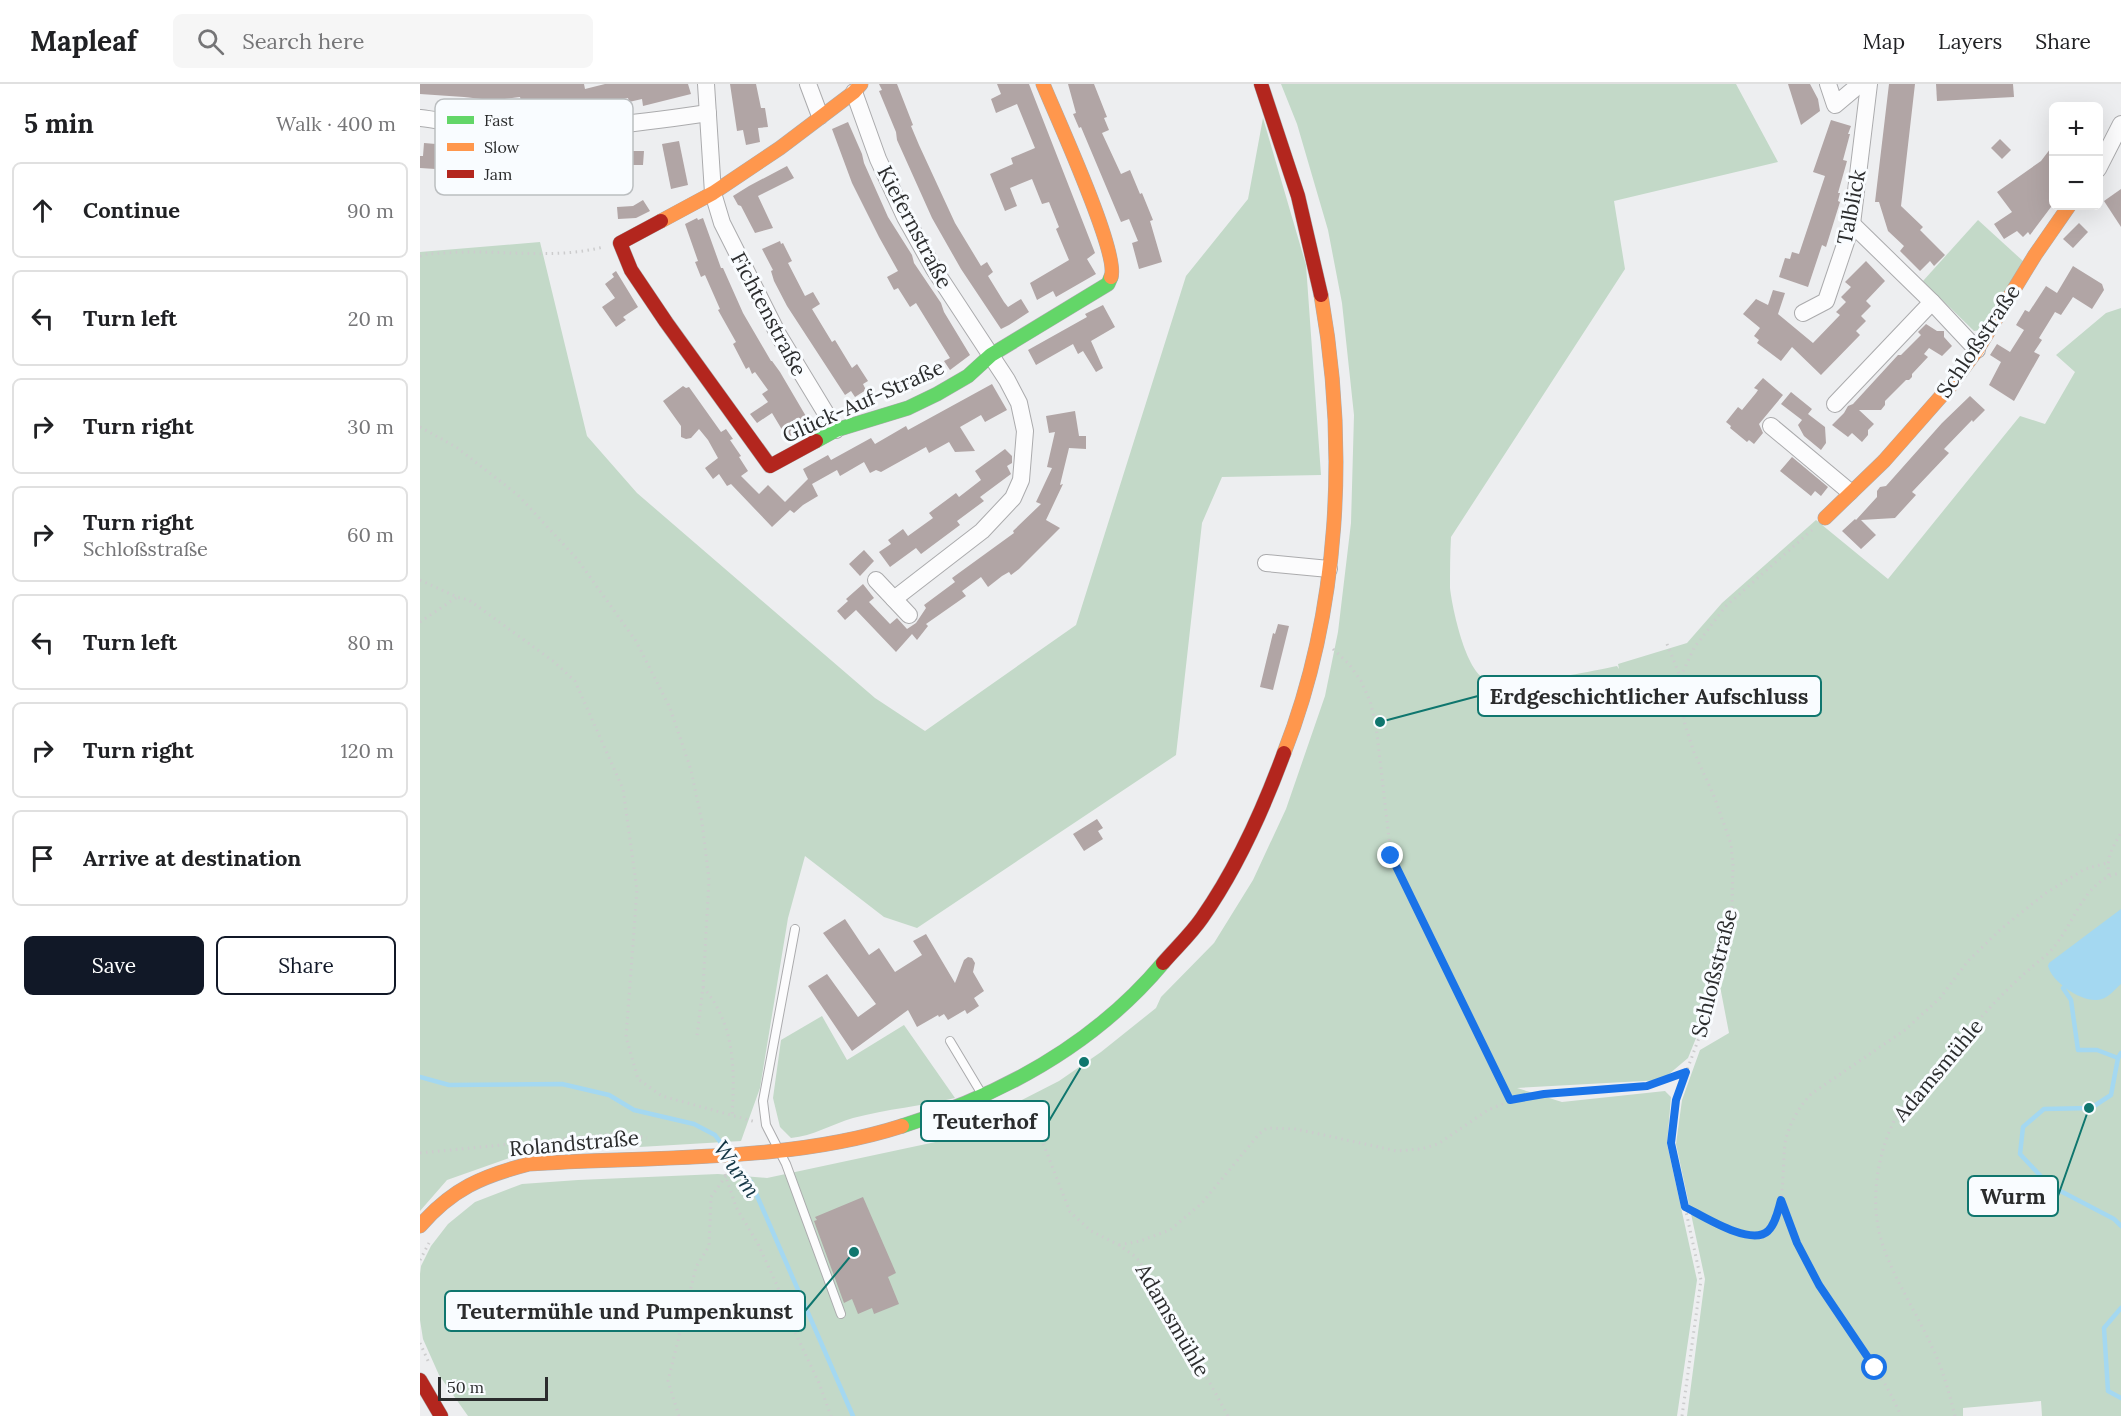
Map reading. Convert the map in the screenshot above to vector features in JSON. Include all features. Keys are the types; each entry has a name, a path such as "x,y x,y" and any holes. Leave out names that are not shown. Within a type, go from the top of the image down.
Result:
{"main road":[{"name":"Glück-Auf-Straße","path":"620,243 631,270 770,466 836,430 908,408 938,394 968,376 991,356 1108,284 1113,272 1109,250 1043,84"},
{"name":"Rolandstraße","path":"420,1226 432,1211 455,1191 496,1172 529,1164 774,1150 854,1137 939,1115 1041,1067 1131,999 1198,924 1252,833 1282,764 1301,706 1317,645 1329,569 1336,436 1324,309 1306,225 1261,84"},
{"path":"620,243 713,193 780,148 858,88"},
{"name":"Schloßstraße","path":"1825,518 1884,461 1916,426 1977,350 2035,255 2066,210"},
{"path":"420,1380 441,1416"}],"street":[{"name":"Fichtenstraße","path":"706,84 713,193 722,223 747,275 807,384 836,430"},
{"path":"808,84 820,116"},
{"path":"1828,84 1835,105 1860,84"},
{"name":"Talblick","path":"1803,312 1826,301 1852,224 1869,84"},
{"name":"Kiefernstraße","path":"858,88 878,159 905,217 934,269 1007,380 1019,403 1025,430 1021,480 1013,498 982,531 894,599"},
{"path":"633,123 708,113"},
{"path":"420,118 435,120"},
{"path":"2103,160 2121,124"},
{"path":"1852,224 1932,302 1977,350"},
{"path":"1834,404 1932,302"},
{"path":"1771,426 1850,492"},
{"path":"1266,563 1329,569"},
{"path":"876,580 909,615"}],"lane":[{"path":"795,929 763,1101 766,1125 774,1150 786,1164 841,1314"},
{"path":"950,1041 983,1096"}],"path":[{"path":"420,256 472,252 543,254 592,250 620,243"},
{"path":"420,427 456,447 518,495 577,559 636,641 670,708 691,770 702,822 709,880 703,987 697,1036"},
{"name":"Schloßstraße","path":"1682,1416 1701,1280 1671,1143 1676,1100 1710,1008 1717,970 1726,942 1732,907 1734,864 1731,844 1685,725 1680,678 1694,648 1725,607 1825,518"},
{"path":"420,580 469,600 553,661 575,681 623,789 637,890 627,1037 631,1060 638,1079 662,1096 766,1125"},
{"path":"420,622 457,597"},
{"path":"1667,644 1680,678"},
{"path":"1317,645 1332,649 1349,664 1361,681 1370,701 1376,725 1391,856 1510,1100"},
{"path":"1329,659 1332,649"},
{"path":"2121,833 2109,854 2107,863 2109,875 2121,873"},
{"path":"1685,1207 1749,1236 1761,1235 1768,1231 1776,1220 1781,1200 1786,1138 1798,1107 1811,1094 1905,1030 1940,998 1968,961 2002,928 2046,893 2085,869 2107,863"},
{"name":"Adamsmühle","path":"1955,1416 1934,1349 1891,1266 1879,1231 1876,1188 1881,1154 1895,1119 1958,1043 2000,997 2053,950 2092,889 2109,875"},
{"path":"703,987 716,1002 724,1022 732,1055 734,1084 732,1116"},
{"path":"1119,1245 1140,1241 1170,1230 1202,1203 1259,1134 1267,1128 1296,1129 1397,1151 1420,1149 1438,1144 1488,1110 1510,1100 1544,1094 1647,1086 1686,1072"},
{"name":"Adamsmühle","path":"1000,1105 990,1110 1023,1126 1041,1138 1070,1212 1091,1231 1119,1245 1136,1257 1155,1283 1228,1416"},
{"path":"722,1168 736,1208 758,1244 777,1285 831,1416"},
{"path":"679,1416 668,1381 696,1267 709,1246 711,1197 726,1176"},
{"path":"1781,1200 1797,1243 1819,1285 1875,1368 1901,1416"},
{"path":"420,1260 433,1236"}],"green space":[{"path":"1281,84 1736,84 1778,162 1614,201 1625,269 1451,537 1450,588 1457,624 1472,665 1486,679 1513,682 1617,666 1619,669 1618,664 1687,643 1722,603 1816,520 1888,579 2020,416 2045,424 2075,372 2056,355 2106,313 2121,308 2121,1416 2042,1416 2041,1401 1963,1408 1963,1416 1687,1416 1705,1279 1676,1144 1682,1100 1700,1050 1729,1033 1719,981 1688,1058 1662,1080 1517,1088 1562,1102 1665,1091 1671,1097 1667,1144 1697,1280 1677,1416 468,1416 439,1375 423,1339 420,1320 421,1266 431,1246 448,1224 475,1202 522,1184 718,1174 767,1178 1001,1128 1010,1106 1059,1081 1101,1052 1156,1008 1161,997 1214,943 1253,880 1286,809 1325,696 1338,632 1351,523 1354,415 1342,303 1328,230 1297,124"},
{"path":"1263,118 1306,265 1321,475 1222,477 1202,523 1176,755 917,928 884,917 805,856 788,918 760,1088 741,1141 521,1154 447,1180 420,1211 420,252 540,242 587,436 637,493 875,698 925,731 1076,625 1186,276 1248,199"},
{"path":"1978,220 2024,262 1987,329 1974,331 1923,281"},
{"path":"822,1016 847,1060 904,1025 955,1098 853,1118 807,1135 791,1138 780,1127 773,1098 781,1040"}],"water":[{"path":"2121,909 2121,984 2102,999 2087,999 2078,996 2056,979 2051,973 2049,963"}],"building":[{"path":"420,84 584,84 585,89 605,84 688,84 691,94 643,106 642,99 633,101 628,98 482,99 420,94"},
{"path":"730,84 756,84 761,108 765,108 768,127 758,128 760,142 746,145 743,130 737,131"},
{"path":"879,84 897,84 913,125 911,126 955,223 981,266 987,262 993,272 988,276 1004,302 1008,307 1021,299 1029,312 1009,325 1001,329 961,269 932,218 897,140 896,132 879,91 882,90"},
{"path":"997,84 1029,84 1095,253 1087,259 1096,274 1056,297 1053,291 1037,300 1030,283 1069,260 1056,229 1059,227 1049,202 1042,204 1032,179 1010,188 1017,206 1005,211 990,174 1013,164 1011,158 1035,148 1017,104 996,113 991,99 1001,94"},
{"path":"1068,84 1094,84 1107,117 1104,118 1109,130 1102,133 1121,174 1130,170 1140,194 1142,193 1153,220 1150,221 1162,262 1139,269 1132,243 1138,241 1129,219 1121,222 1081,127 1079,128 1073,114 1076,113"},
{"path":"1788,84 1810,84 1818,99 1820,111 1801,125"},
{"path":"1889,84 1915,84 1901,206 1923,227 1920,230 1945,255 1934,266 1930,261 1920,271 1900,251 1904,246 1888,231 1879,202 1875,202"},
{"path":"1936,84 2013,84 2014,97 1937,101"},
{"path":"1831,120 1851,126 1843,160 1847,161 1838,193 1840,193 1838,201 1840,202 1826,247 1822,245 1808,287 1779,277 1785,258 1790,259 1792,252 1799,254 1825,176 1813,172"},
{"path":"848,122 888,217 970,355 950,370 944,361 950,358 916,303 910,307 898,288 894,290 887,277 898,271 852,183 832,129"},
{"path":"2000,139 2011,150 2002,159 1991,148"},
{"path":"679,141 688,185 671,189 662,144"},
{"path":"424,143 435,144 435,169 420,168 420,156 423,156"},
{"path":"633,151 644,151 643,165 633,165"},
{"path":"2049,151 2049,210 2030,235 2028,232 2023,237 2017,231 2004,239 1994,224 2012,212 1997,192 2041,161"},
{"path":"787,166 794,178 758,196 773,228 755,233 733,196"},
{"path":"2121,189 2121,227 2104,201"},
{"path":"643,200 650,211 636,218 618,219 617,207 633,206"},
{"path":"697,218 698,220 703,218 721,268 743,313 807,418 801,421 805,427 787,438 772,413 757,423 750,414 768,402 762,394 768,390 755,372 752,374 749,367 746,369 733,344 736,342 718,310 720,309 705,275 701,277 685,224"},
{"path":"2079,223 2088,232 2073,248 2063,239"},
{"path":"780,241 792,261 788,263 805,296 813,292 820,304 812,309 832,342 835,340 852,368 857,364 868,381 863,384 866,390 855,397 851,391 845,395 787,306 774,281 771,271 773,270 762,249"},
{"path":"1866,261 1885,281 1866,301 1871,306 1861,316 1866,321 1856,331 1860,335 1821,375 1792,347 1781,361 1757,343 1759,340 1754,336 1760,328 1743,314 1756,299 1768,305 1773,290 1785,293 1778,314 1813,343 1840,315 1836,312 1846,302 1841,297 1851,287 1845,282"},
{"path":"2073,266 2102,284 2104,290 2092,309 2073,297 2061,315 2055,312 2039,338 2042,340 2034,352 2040,355 2014,401 1989,385 2001,362 1990,355 1997,344 2010,352 2024,330 2016,325 2025,310 2029,312 2046,286 2057,293"},
{"path":"616,271 638,307 623,317 626,320 616,327 602,307 615,298 605,284 614,277 612,274"},
{"path":"1103,305 1115,327 1091,341 1103,368 1096,372 1083,351 1078,354 1073,344 1036,365 1028,350 1087,317 1085,314"},
{"path":"1926,324 1937,331 1944,331 1944,337 1952,346 1942,356 1929,348 1924,354 1928,357 1912,374 1912,377 1885,401 1881,410 1859,410 1874,424 1862,442 1852,433 1848,437 1832,425 1898,355 1901,355 1921,335 1918,332"},
{"path":"917,372 923,384 904,394 897,383"},
{"path":"1763,378 1783,395 1759,424 1763,433 1754,444 1749,440 1747,442 1726,422 1738,407 1742,410 1758,390 1754,388"},
{"path":"992,384 1007,410 985,422 981,415 960,427 975,451 955,452 949,442 929,453 926,447 881,472 876,470 870,473 864,462 840,476 837,470 812,484 818,496 794,513 790,510 772,527 731,484 727,486 719,474 713,479 705,468 718,458 708,440 699,429 691,438 681,437 681,426 663,401 683,386 689,387 721,432 726,429 733,439 730,440 748,471 741,476 759,494 768,485 785,502 808,479 803,469 828,455 831,460 871,438 875,444 906,426 908,430"},
{"path":"1791,392 1812,409 1808,414 1825,427 1826,443 1821,450 1804,436 1798,425 1802,420 1781,404"},
{"path":"1970,396 1985,410 1944,449 1949,453 1912,492 1916,495 1895,518 1861,520 1876,535 1861,549 1842,531 1856,520 1877,497 1880,487 1886,486 1942,423"},
{"path":"1075,411 1079,436 1086,436 1086,449 1069,448 1060,485 1063,484 1046,520 1060,528 1019,569 1011,575 1009,572 1002,576 988,587 981,577 962,591 966,596 926,624 928,626 917,640 912,634 896,652 856,610 845,620 837,611 848,601 846,599 863,584 874,598 869,602 890,624 897,618 907,629 916,623 926,608 924,605 955,582 952,578 1014,533 1013,531 1041,504 1036,502 1052,468 1047,467 1055,432 1049,433 1046,416"},
{"path":"1005,449 1012,456 1012,463 1007,466 1011,474 980,497 984,501 957,521 960,525 921,554 916,548 890,567 879,552 891,544 888,540 903,529 908,536 933,518 929,513 956,493 959,497 981,480 975,471"},
{"path":"1792,457 1828,487 1821,496 1815,491 1811,496 1780,471"},
{"path":"864,550 874,561 860,576 849,564"},
{"path":"1278,624 1289,626 1273,690 1260,687 1273,633 1275,634"},
{"path":"1097,819 1103,828 1098,831 1103,839 1084,851 1073,834"},
{"path":"845,919 869,955 879,948 895,972 922,955 913,941 926,934 955,983 964,960 968,957 972,958 975,963 973,972 984,991 974,998 979,1006 967,1014 965,1010 948,1020 944,1014 939,1017 938,1015 917,1027 908,1010 852,1051 808,986 827,974 858,1017 876,1004 823,933"},
{"path":"863,1197 896,1273 888,1277 899,1304 874,1314 872,1308 858,1314 852,1299 844,1303 814,1221 817,1220 815,1217"}],"waterway":[{"path":"2068,983 2063,988 2071,1000 2078,1050 2097,1050 2118,1058"},
{"name":"Wurm","path":"2121,1053 2111,1095 2091,1108 2044,1109 2023,1127 2020,1154 2049,1185 2114,1219 2121,1226"},
{"name":"Wurm","path":"420,1077 449,1085 562,1084 609,1095 634,1110 694,1124 715,1135 724,1147"},
{"name":"Wurm","path":"735,1161 751,1182 853,1416"},
{"name":"Wurm","path":"2121,1308 2104,1328 2108,1391 2121,1398"}],"traffic: fast":[{"path":"816,441 836,430 908,408 937,394 968,376 991,355 1108,284 1111,277"},
{"path":"902,1126 975,1099 1044,1063 1077,1042 1108,1018 1163,963"}],"traffic: slow":[{"path":"661,221 713,193 780,148 854,92 861,84"},
{"path":"1043,84 1097,214 1111,263 1111,277"},
{"path":"1825,518 1884,461 1951,385 1977,350 2035,255 2066,210"},
{"path":"1284,753 1303,698 1317,642 1334,527 1336,469 1334,410 1321,295"},
{"path":"420,1226 456,1193 482,1179 529,1164 765,1152 858,1138 902,1126"}],"traffic: jam":[{"path":"1261,84 1298,196 1321,295"},
{"path":"661,221 620,243 631,270 666,322 770,466 816,441"},
{"path":"1163,963 1198,924 1227,879 1258,817 1284,753"},
{"path":"420,1380 441,1416"}],"place":[{"name":"Erdgeschichtlicher Aufschluss","path":"1380,722"},
{"name":"Teuterhof","path":"1084,1062"},
{"name":"Wurm","path":"2089,1108"},
{"name":"Teutermühle und Pumpenkunst","path":"854,1252"}],"route":[{"path":"1391,856 1510,1100 1544,1094 1647,1086 1686,1072 1676,1100 1671,1143 1685,1207 1749,1236 1761,1235 1768,1231 1776,1220 1781,1200 1797,1243 1819,1285 1875,1368"}]}
